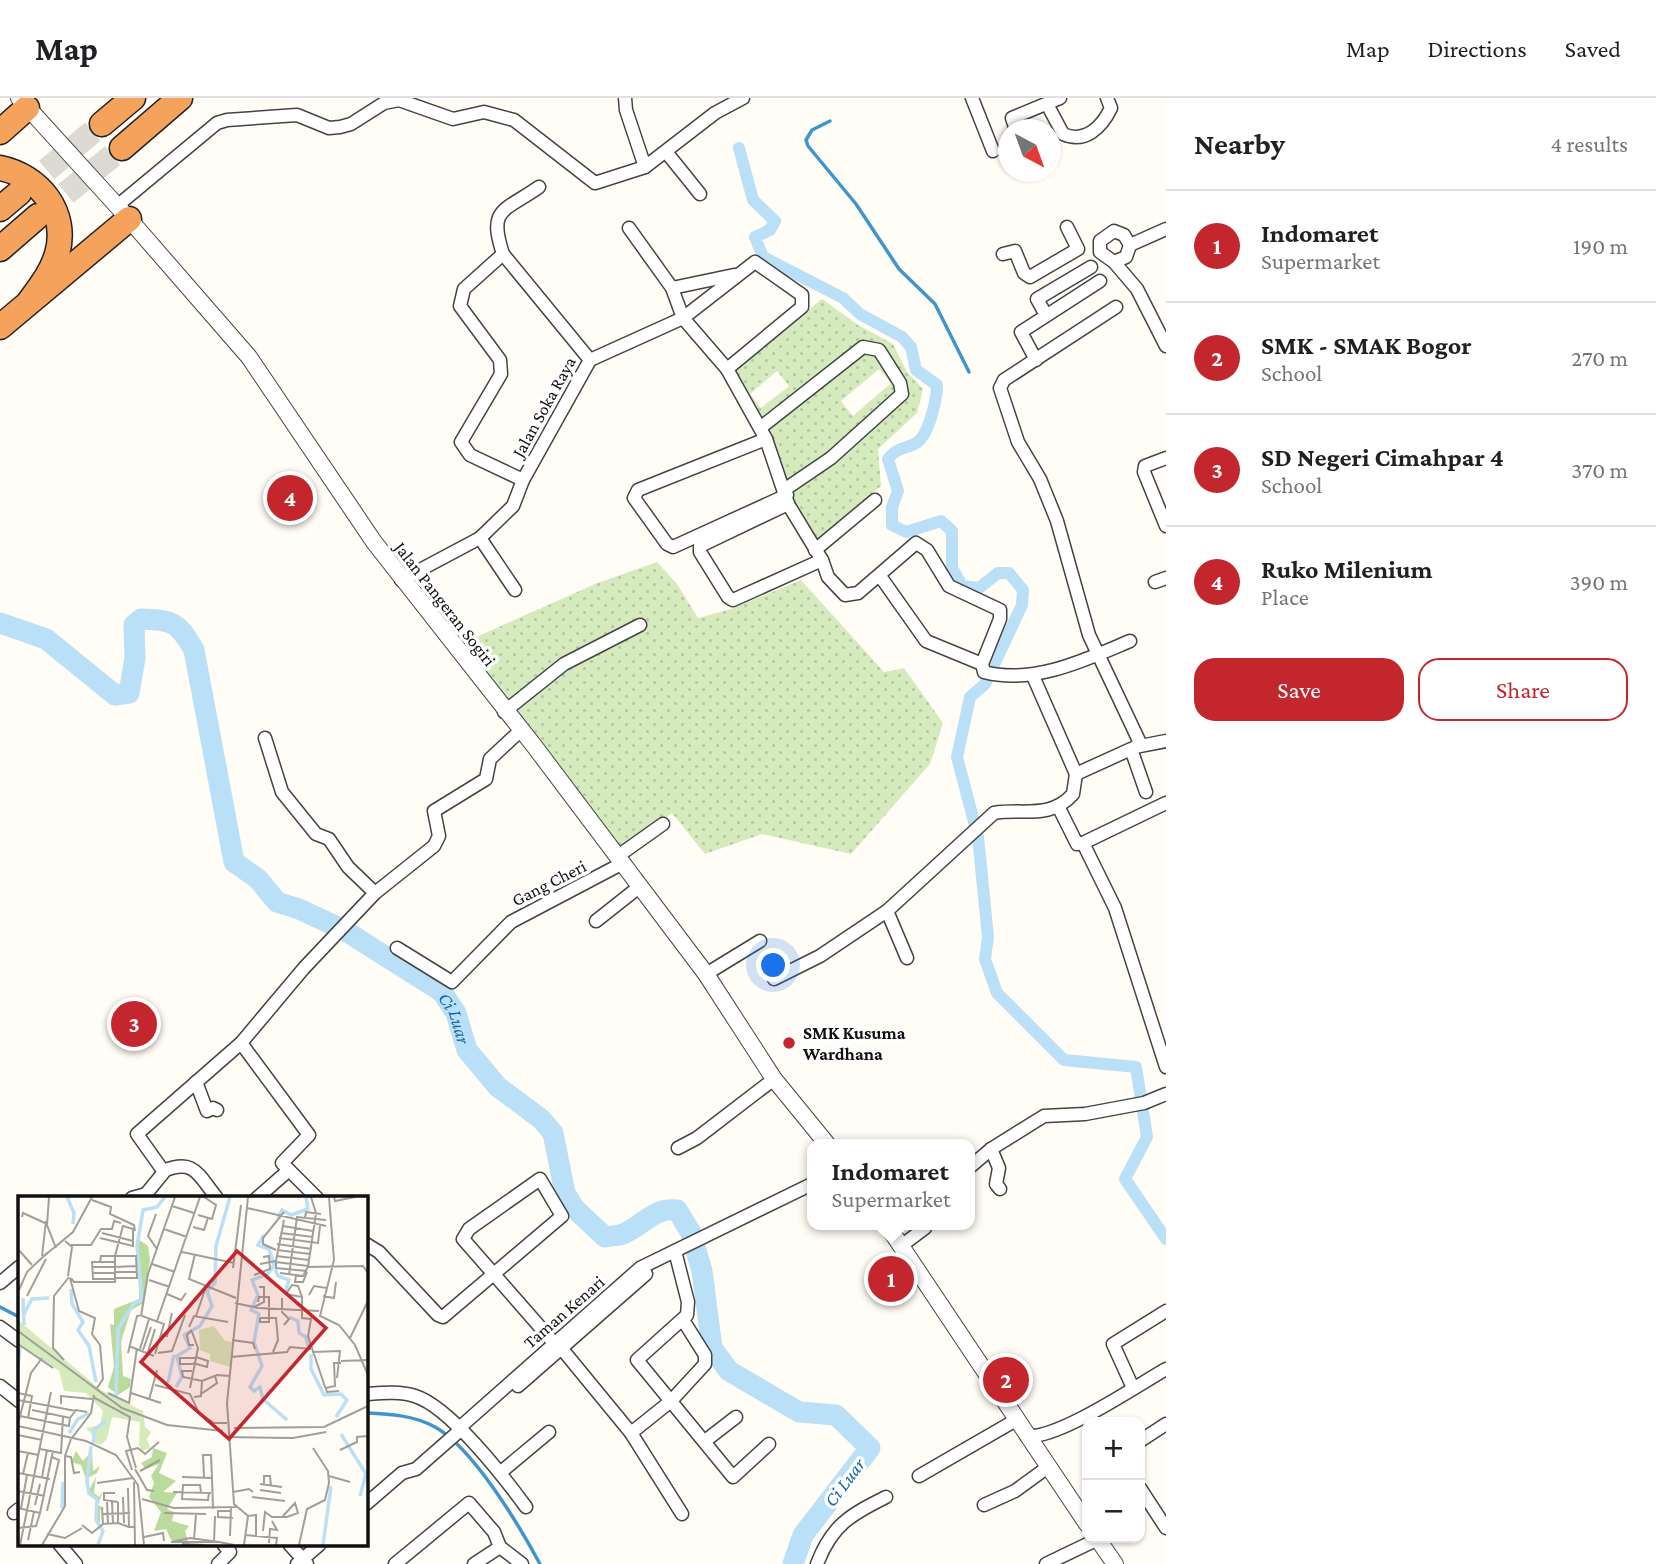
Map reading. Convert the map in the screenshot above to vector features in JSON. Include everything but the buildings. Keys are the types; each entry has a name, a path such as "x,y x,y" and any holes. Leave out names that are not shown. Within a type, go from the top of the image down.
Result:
{"highway":[{"path":"102,124 133,98"},
{"path":"121,148 180,98"},
{"path":"0,132 23,103"},
{"path":"0,168 32,180 46,194 59,231 58,252 50,272 29,302"},
{"path":"0,327 123,212"},
{"path":"0,249 38,216"}],"street":[{"path":"625,98 626,110 645,167"},
{"path":"123,212 217,123 297,115 329,128 340,127 351,124 384,103 399,100 453,119 484,112 514,120 595,183 645,167 667,153 710,117 743,98"},
{"path":"972,98 993,151"},
{"path":"1012,119 1060,98"},
{"path":"1047,104 1063,134 1084,136 1103,125 1111,108 1107,98"},
{"name":"Jalan Pangeran Sogiri","path":"23,103 123,212 249,357 401,580 521,730 620,860 706,974 774,1079 823,1139"},
{"path":"667,153 699,194"},
{"path":"539,187 498,215 495,226 503,254 590,360"},
{"path":"1003,254 1015,251 1027,277 1035,274 1078,249 1067,227"},
{"path":"629,228 672,288 683,318 727,369 763,433 786,497 828,577 845,595 858,593 880,576 910,546 919,544 927,550 949,586 997,607 1000,619 983,668"},
{"path":"1114,262 1126,257 1130,245 1166,229"},
{"path":"1130,245 1119,232 1104,236 1100,252 1114,262 1137,289 1166,346"},
{"path":"503,254 464,289 460,306 500,360 501,374 461,442 470,455 523,480"},
{"path":"672,288 738,275 755,262 803,295 804,300 796,314 727,369"},
{"path":"1046,314 1037,299 1091,267"},
{"path":"1035,274 1047,291"},
{"name":"Jalan Soka Raya","path":"401,580 480,538 513,506 523,480 590,360 683,318 738,275"},
{"path":"1036,360 1021,332 1100,281"},
{"path":"1116,307 1004,380 1000,388 1018,442 1040,479 1057,521 1097,655 1136,747 1146,792"},
{"path":"786,497 673,547 667,544 634,498 638,491 763,433 863,347 879,350 900,383 902,394 786,497 700,547 700,552 727,597 733,600 818,555 876,500"},
{"path":"1166,458 1145,466 1144,472 1166,526"},
{"path":"480,538 515,590"},
{"path":"880,576 926,641 1001,677 1033,676 1130,641"},
{"path":"504,712 564,664 640,625"},
{"path":"774,979 820,956 887,911 974,829 998,812 1039,813 1058,806 1073,794 1076,774 1033,676"},
{"path":"163,1171 137,1134 242,1043 331,938 375,892 434,846 439,835 434,811 486,779 489,759 521,730"},
{"path":"265,738 282,792 316,834 329,839 348,867 375,892"},
{"path":"1076,774 1136,747 1166,741"},
{"path":"1058,806 1077,844 1166,803"},
{"path":"620,860 663,824"},
{"path":"1083,843 1115,908 1166,1067"},
{"name":"Gang Cheri","path":"397,948 452,982 511,922 620,860"},
{"path":"596,921 639,887"},
{"path":"887,911 907,958"},
{"path":"706,974 760,941"},
{"path":"242,1043 309,1135 282,1163 315,1196"},
{"path":"678,1148 697,1138 774,1079"},
{"path":"197,1082 207,1111 213,1108 217,1111"},
{"path":"975,1163 991,1149 1044,1116 1111,1109 1144,1103 1166,1094"},
{"path":"991,1149 999,1168 996,1184 1000,1189"},
{"path":"138,1196 145,1194 163,1171 180,1164 189,1166 215,1196"},
{"path":"259,1196 289,1170"},
{"path":"368,1245 379,1252 440,1317 445,1317 495,1275 562,1216 539,1178 468,1229 463,1239 495,1275 558,1346 631,1433 682,1514"},
{"name":"Taman Kenari","path":"368,1502 401,1474 416,1469 558,1346 640,1268 654,1264 807,1187"},
{"path":"890,1230 1082,1517"},
{"path":"901,1246 922,1230"},
{"path":"680,1249 688,1302 683,1320 637,1360 733,1476 769,1444"},
{"path":"0,1283 18,1268"},
{"path":"1133,1388 1113,1344 1166,1311"},
{"path":"631,1433 670,1401 705,1364 705,1355 683,1320"},
{"path":"0,1327 18,1340"},
{"path":"1096,1417 1133,1388 1166,1369"},
{"path":"0,1386 18,1400"},
{"path":"368,1394 413,1395 429,1403 500,1472 526,1507"},
{"path":"705,1441 736,1417"},
{"path":"919,1476 1016,1420"},
{"path":"1026,1436 1039,1437 1082,1422"},
{"path":"1145,1438 1164,1429"},
{"path":"500,1472 549,1432"},
{"path":"984,1505 1015,1491 1048,1467"},
{"path":"368,1511 416,1469"},
{"path":"1145,1496 1166,1528"},
{"path":"817,1564 836,1527 854,1513 886,1497"},
{"path":"395,1564 469,1503 494,1532 500,1547 522,1564"},
{"path":"1046,1564 1089,1543"},
{"path":"1100,1543 1115,1564"},
{"path":"61,1546 76,1564"},
{"path":"218,1564 230,1552 225,1546"},
{"path":"291,1546 303,1562"},
{"path":"303,1562 318,1546"},
{"path":"303,1562 327,1546"},
{"path":"474,1564 500,1547"}],"green space":[{"path":"822,299 858,325 893,344 907,372 923,389 917,413 878,449 881,486 820,540 812,542 735,373 737,367","holes":["879,369 891,383 853,416 841,401","777,371 789,386 761,408 750,394"]},
{"path":"657,562 677,584 698,618 731,609 801,580 884,672 904,668 943,723 930,764 851,854 762,834 705,854 672,813 613,854 465,642 595,584"}],"waterway":[{"path":"830,121 812,130 806,140 808,146 856,204 899,269 935,304 969,372"},
{"path":"739,148 753,200 775,221 770,230 755,237 763,257 843,298 860,314 902,337 911,347 916,370 937,385 934,407 925,433 916,443 888,459 898,491 892,507 892,525 906,532 941,521 952,531 952,568 962,586 979,588 998,573 1009,573 1023,590 1022,605 985,684 970,697 957,757 978,837 988,937 985,959 997,993 1064,1060 1136,1067 1147,1137 1125,1179 1166,1239"},
{"name":"Ci Luar","path":"0,623 46,639 115,695 129,693 135,658 134,625 141,619 152,619 168,622 179,628 194,650 234,862 258,879 277,902 344,930 442,992 456,1013 467,1050 498,1087 541,1119 553,1133 565,1193 575,1209 605,1237 630,1231 661,1211 677,1210 691,1233 702,1271 712,1348 729,1371 799,1412 836,1415 870,1448 803,1535 793,1564"},
{"path":"0,1307 18,1316"},
{"path":"368,1413 418,1420 450,1437 494,1489 540,1564"}],"tunnel":[{"path":"19,193 102,124"},
{"path":"38,216 122,148"}],"place":[{"name":"Ruko Milenium","path":"290,498"},
{"name":"SD Negeri Cimahpar 4","path":"134,1024"},
{"name":"SMK Kusuma Wardhana","path":"789,1043"},
{"name":"Indomaret","path":"891,1279"},
{"name":"SMK - SMAK Bogor","path":"1006,1380"}]}
